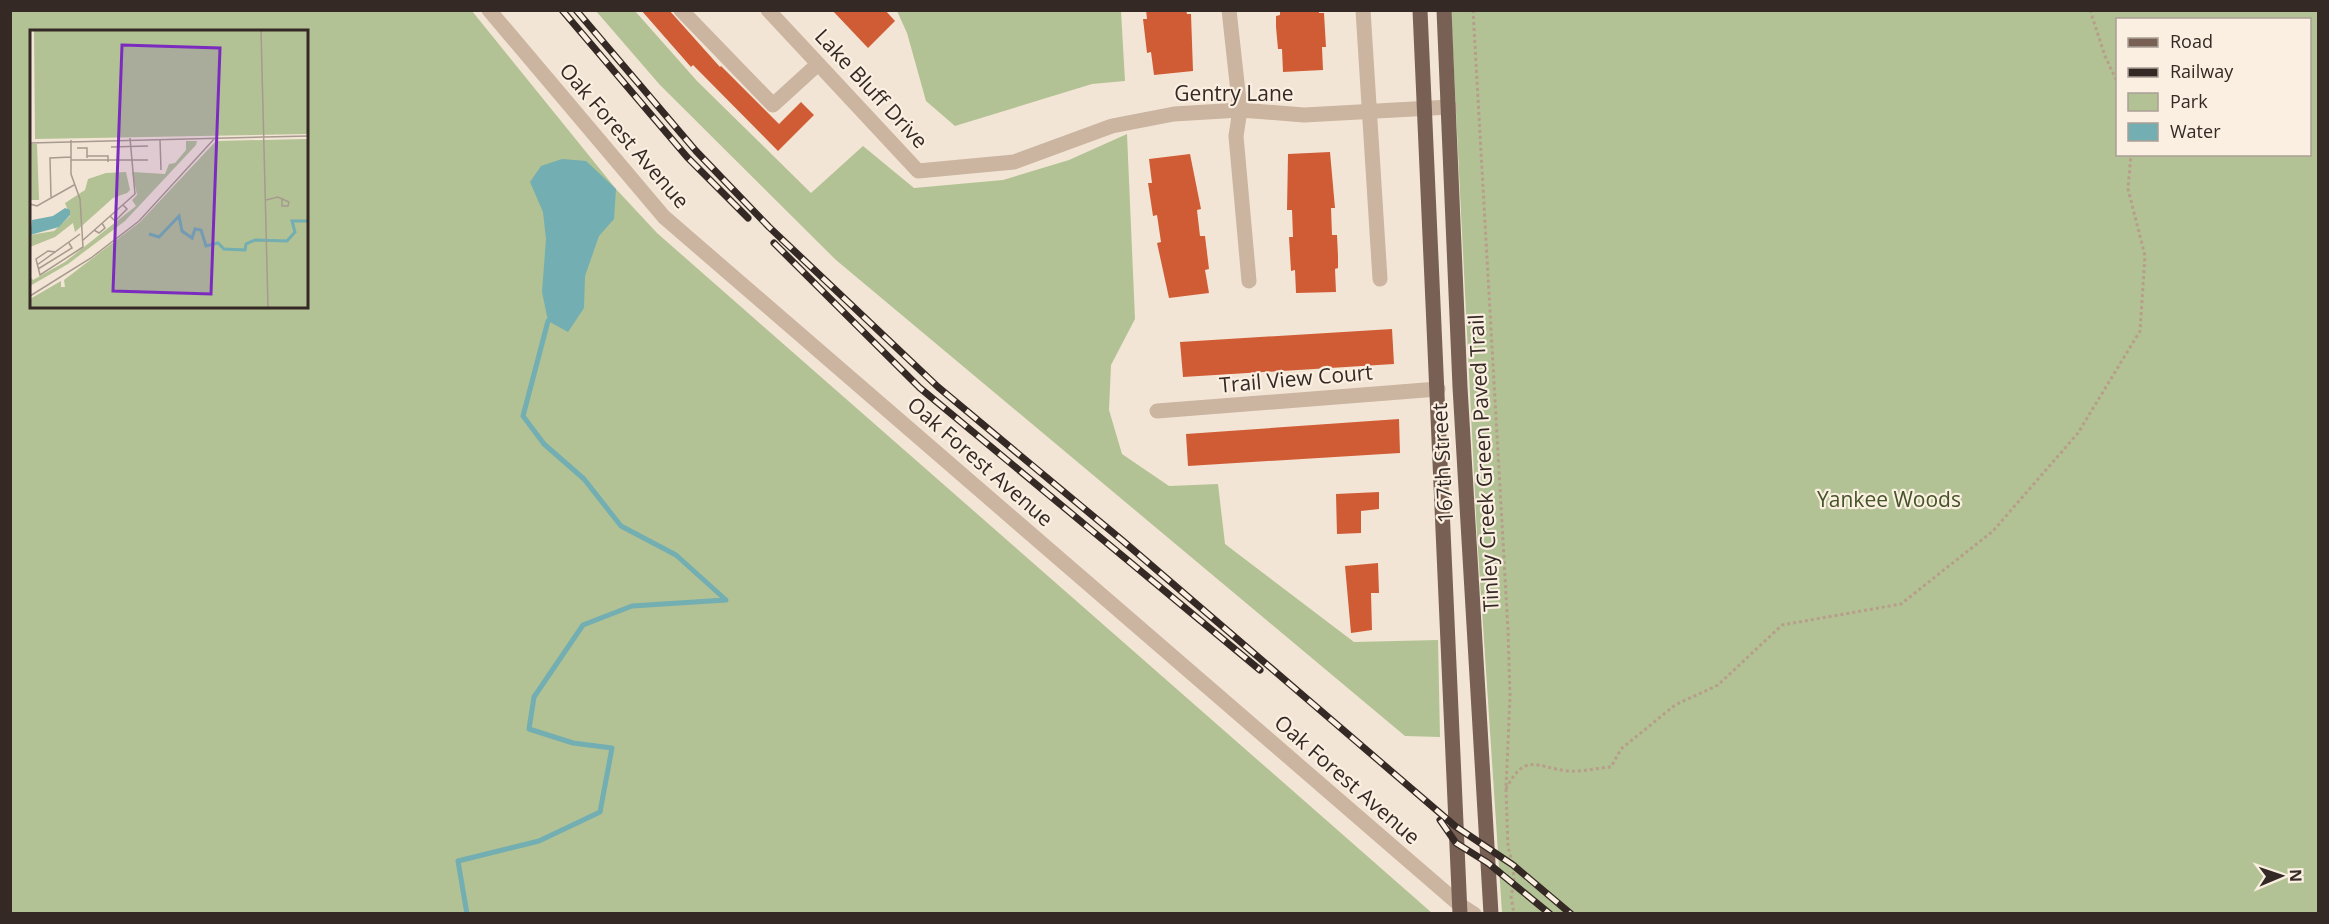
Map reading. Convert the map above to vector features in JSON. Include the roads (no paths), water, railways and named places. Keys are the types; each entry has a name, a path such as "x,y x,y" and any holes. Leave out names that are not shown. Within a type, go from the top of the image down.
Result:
{"main road":[{"name":"167th Street","path":"1420,10 1460,909"},
{"name":"167th Street","path":"1444,10 1450,108 1460,387 1491,914"}],"street":[{"name":"Oak Forest Avenue","path":"489,10 664,217 1460,909 1474,914"},
{"path":"681,10 773,105 818,64"},
{"name":"Lake Bluff Drive","path":"768,10 918,171"},
{"path":"1229,10 1240,110 1236,135 1249,280"},
{"path":"1363,10 1380,279"},
{"name":"Gentry Lane","path":"918,171 1014,162 1140,118 1192,112 1240,110 1304,115 1450,108"},
{"name":"Trail View Court","path":"1157,411 1438,389"}],"water":[{"path":"562,159 586,161 616,189 614,219 599,236 585,276 584,308 568,332 548,321 542,292 546,239 543,212 530,182 541,166"}],"waterway":[{"path":"467,914 458,861 539,841 600,812 612,748 573,743 529,729 534,697 583,625 632,606 726,600 676,555 621,526 584,479 544,444 523,416 548,321"}],"railway":[{"path":"562,10 687,157 748,218"},
{"path":"576,10 696,151 769,227 938,387 1123,541 1455,826 1513,865 1571,914"},
{"path":"774,243 920,388 1260,670"},
{"path":"1440,820 1456,843 1488,863 1550,914"}],"park label":[{"name":"Yankee Woods","path":"1889,500"}]}
